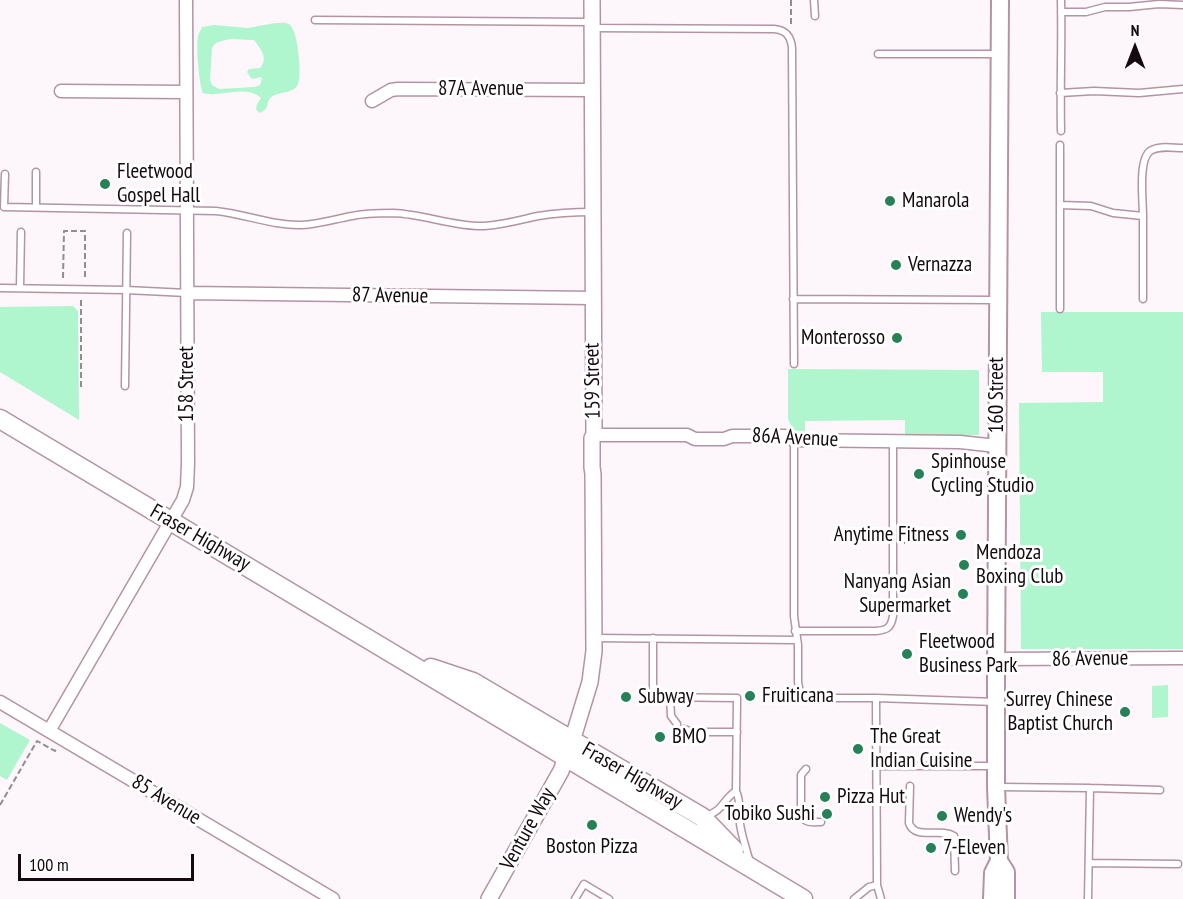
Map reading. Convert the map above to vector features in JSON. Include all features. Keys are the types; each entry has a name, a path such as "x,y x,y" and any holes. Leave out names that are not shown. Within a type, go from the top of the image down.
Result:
{"main road":[{"name":"160 Street","path":"993,899 993,873 999,861 996,787 996,659 1000,0"},
{"name":"Fraser Highway","path":"0,419 400,658 702,817 752,869"},
{"name":"Fraser Highway","path":"569,749 752,869 801,898"},
{"name":"160 Street","path":"999,861 1006,872 1006,899"}],"street":[{"name":"158 Street","path":"49,731 171,522 187,487 186,0"},
{"name":"159 Street","path":"569,749 590,682 594,638 592,0"},
{"name":"87A Avenue","path":"372,101 391,90 398,89 593,90"},
{"path":"61,91 186,92"},
{"name":"87 Avenue","path":"187,293 592,298"},
{"name":"86A Avenue","path":"594,435 687,435 695,439 785,436 794,440 960,442 997,446"},
{"name":"86 Avenue","path":"996,659 1183,658"},
{"name":"85 Avenue","path":"0,702 333,899"},
{"name":"Venture Way","path":"489,899 556,779 569,749"}],"lane":[{"path":"814,0 815,16"},
{"path":"1061,0 1061,131"},
{"path":"1061,12 1086,12 1095,9 1159,4 1183,5"},
{"path":"315,20 783,30 788,34 792,48 794,364"},
{"path":"878,54 1000,54"},
{"path":"1060,93 1094,91 1139,93 1183,89"},
{"path":"1060,145 1060,309"},
{"path":"1143,299 1143,165 1146,156 1158,148 1183,148"},
{"path":"36,172 36,207"},
{"path":"5,174 4,207 226,212 296,225 320,223 361,214 392,213 479,226 503,224 545,215 593,213"},
{"path":"1060,206 1091,206 1113,213 1143,216"},
{"path":"20,288 21,232"},
{"path":"125,386 126,233"},
{"path":"0,288 187,293"},
{"path":"793,299 997,300"},
{"path":"794,440 794,616 798,682 802,695 811,699 996,702"},
{"path":"795,631 876,631 887,629 890,626 893,616 893,441"},
{"path":"594,638 797,640"},
{"path":"653,638 653,697 737,698 736,791 739,797 743,841 752,869"},
{"path":"670,697 671,716 677,724"},
{"path":"876,699 877,885 881,899"},
{"path":"684,729 693,732 737,732"},
{"path":"876,766 996,766"},
{"path":"806,769 801,775 802,818 808,822 821,822"},
{"path":"910,786 910,827 916,832 948,832 954,836 955,871"},
{"path":"996,787 1160,790"},
{"path":"1088,899 1090,788"},
{"path":"702,817 717,811 736,791"},
{"path":"1089,863 1178,864"},
{"path":"574,899 584,884 609,899"},
{"path":"854,899 869,887 877,885"}],"path":[{"path":"791,0 791,27"},
{"path":"63,278 64,231 86,231 85,278"},
{"path":"81,300 81,389"},
{"path":"0,805 37,741"}],"green space":[{"path":"275,23 289,24 295,34 298,53 300,72 298,84 290,91 270,98 267,107 259,113 256,109 261,98 255,94 248,92 203,93 199,74 197,41 202,27 214,25 248,28","holes":["230,39 254,40 263,53 264,61 260,68 249,69 247,72 253,79 262,78 260,85 219,89 212,85 210,80 213,46"]},
{"path":"73,306 78,311 79,420 0,372 0,307"},
{"path":"1041,312 1183,312 1183,649 1021,649 1019,403 1103,402 1103,372 1042,372"},
{"path":"788,369 979,370 979,435 905,435 905,420 805,421 805,434 795,434 788,419"},
{"path":"1168,685 1168,717 1152,718 1152,686"},
{"path":"0,723 30,740 7,780 0,776"}],"place":[{"name":"Fleetwood Gospel Hall","path":"105,184"},
{"name":"Manarola","path":"890,201"},
{"name":"Vernazza","path":"896,265"},
{"name":"Monterosso","path":"897,338"},
{"name":"Spinhouse Cycling Studio","path":"919,474"},
{"name":"Anytime Fitness","path":"961,535"},
{"name":"Mendoza Boxing Club","path":"964,565"},
{"name":"Nanyang Asian Supermarket","path":"963,594"},
{"name":"Fleetwood Business Park","path":"907,654"},
{"name":"Fruiticana","path":"750,696"},
{"name":"Subway","path":"626,697"},
{"name":"Surrey Chinese Baptist Church","path":"1125,712"},
{"name":"BMO","path":"660,737"},
{"name":"The Great Indian Cuisine","path":"858,749"},
{"name":"Pizza Hut","path":"825,797"},
{"name":"Tobiko Sushi","path":"827,814"},
{"name":"Wendy's","path":"942,816"},
{"name":"Boston Pizza","path":"592,825"},
{"name":"7-Eleven","path":"931,848"}]}
